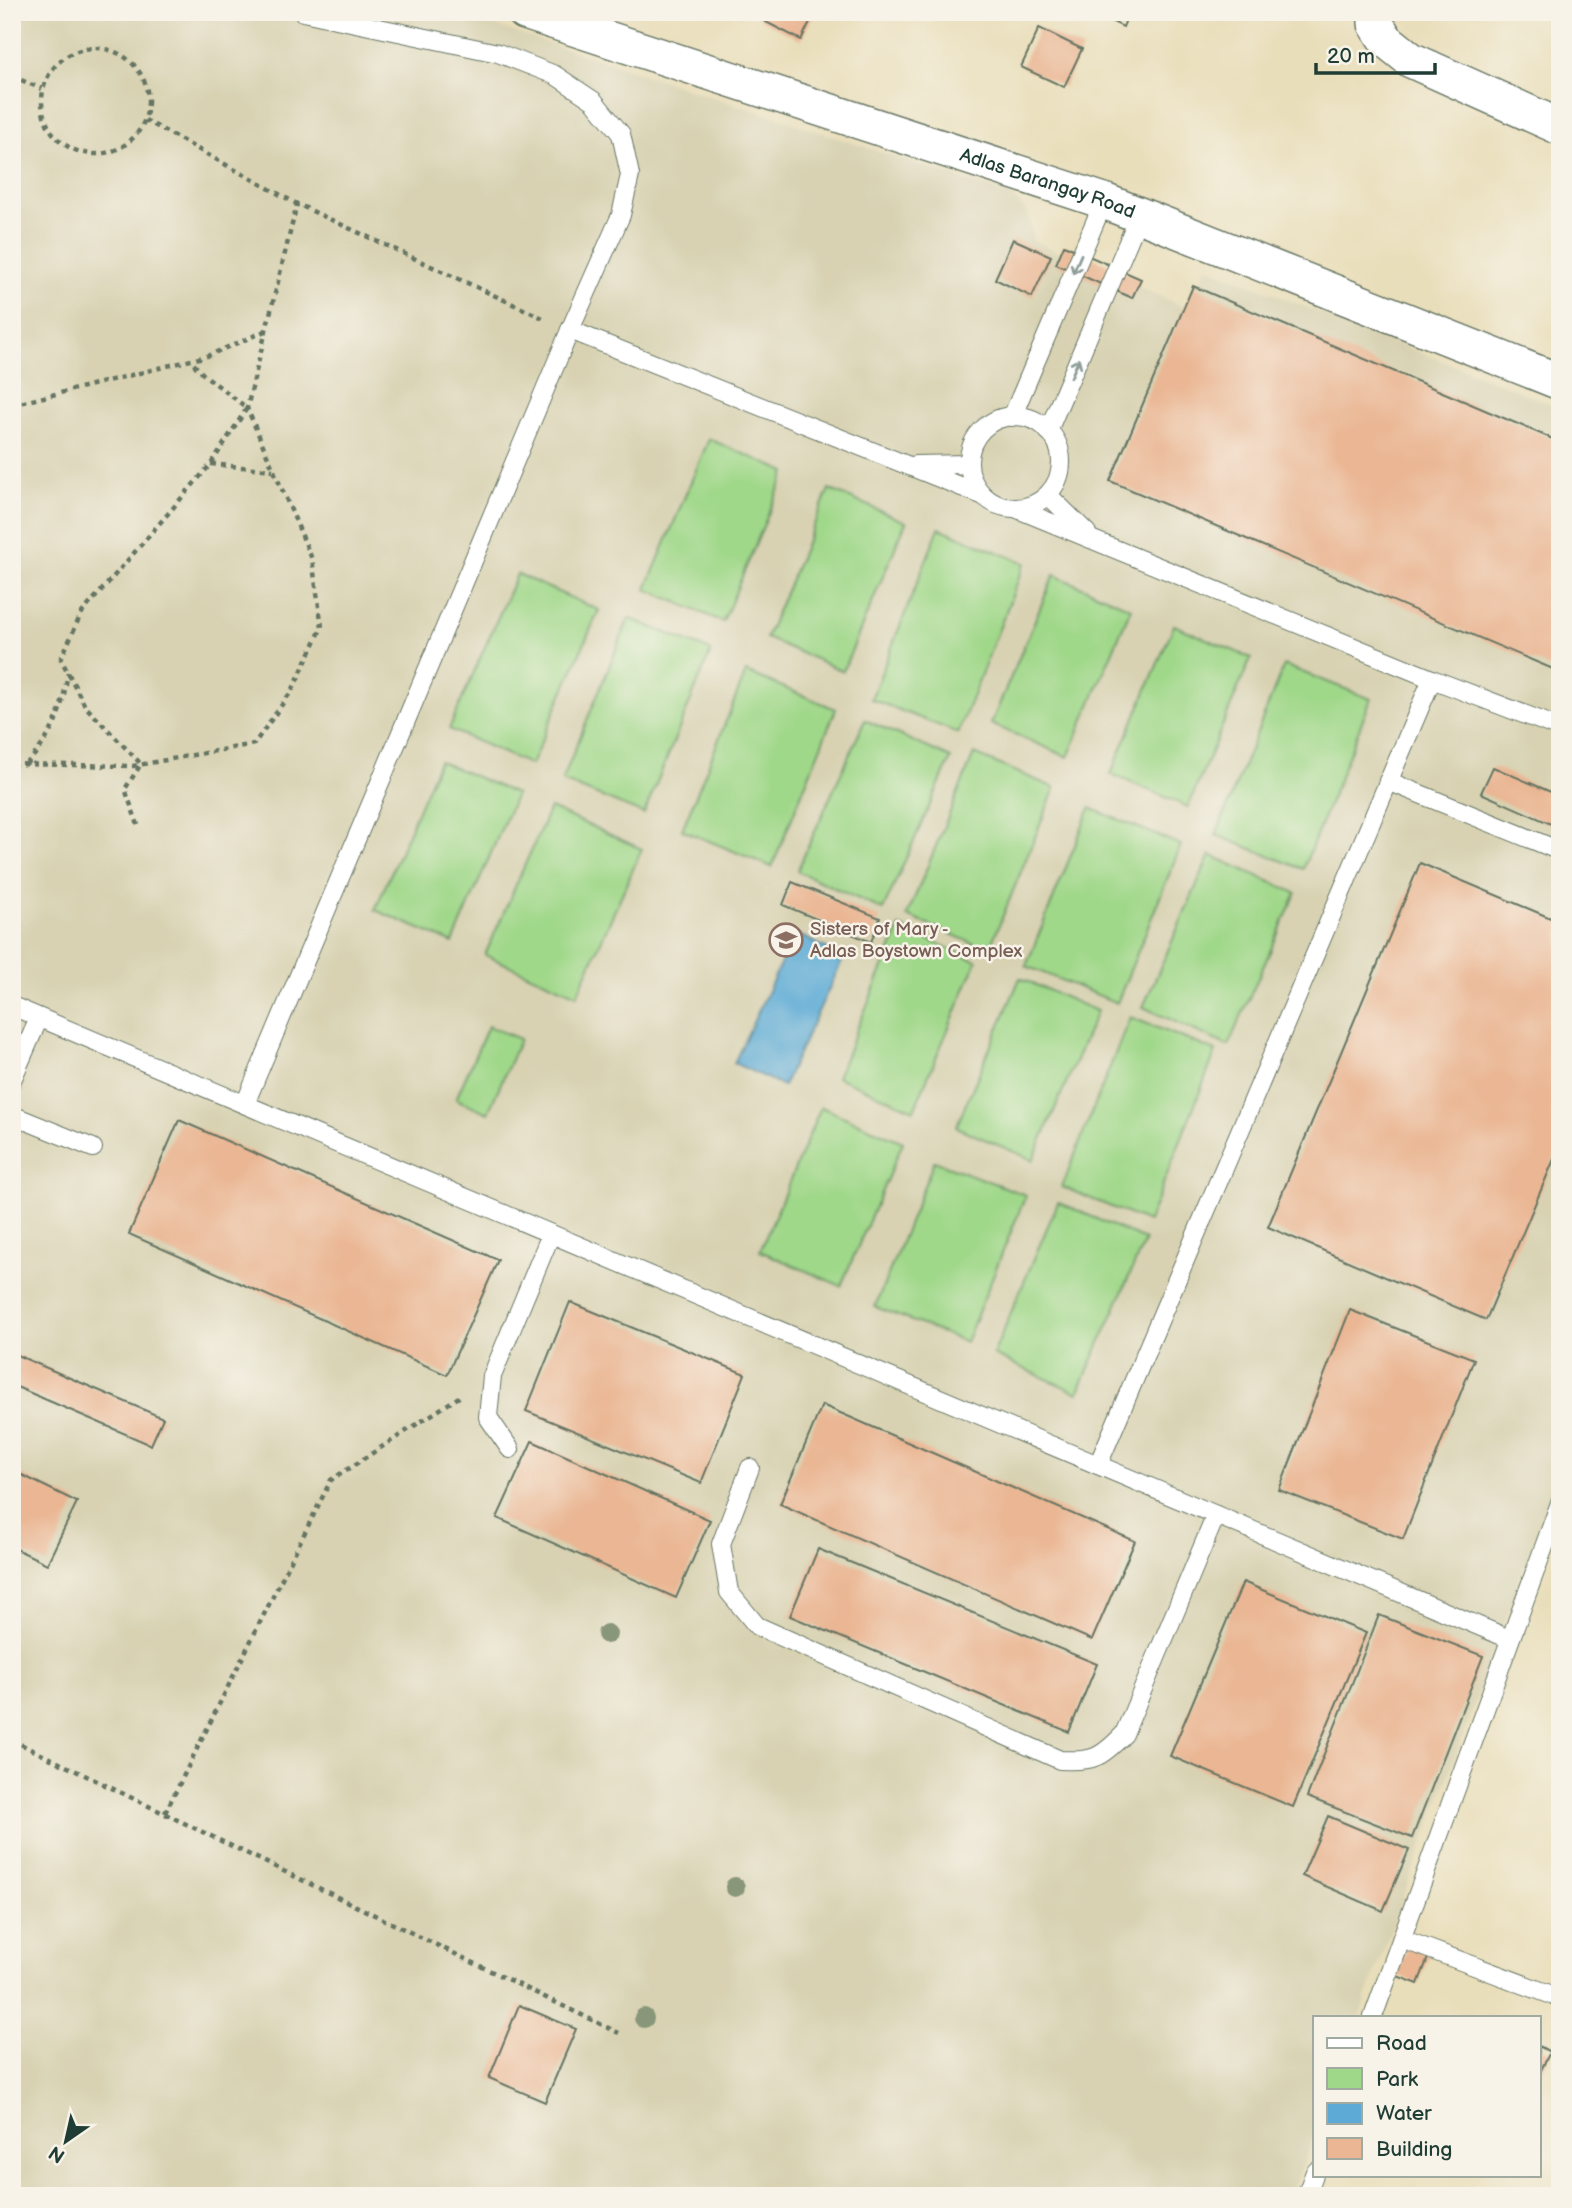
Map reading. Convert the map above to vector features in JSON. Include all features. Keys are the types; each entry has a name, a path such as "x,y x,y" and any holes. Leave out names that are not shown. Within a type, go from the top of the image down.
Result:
{"street":[{"name":"Adlas Barangay Road","path":"525,12 1104,201 1560,382"},
{"path":"1376,12 1376,24 1386,40 1411,60 1560,127"}],"lane":[{"path":"245,1104 569,330 621,215 629,176 621,134 594,101 555,75 498,54 303,12"},
{"path":"1012,417 1104,201"},
{"path":"1048,431 1140,214"},
{"path":"569,330 984,496 993,503 1016,508 1432,679 1560,728"},
{"path":"984,496 971,475 971,450 977,437 986,426 998,420 1012,417 1032,420 1048,431 1056,443 1061,456 1060,470 1048,495 1027,507 1016,508"},
{"path":"908,465 970,464"},
{"path":"1048,495 1095,540"},
{"path":"1098,1465 1432,679"},
{"path":"1388,781 1560,851"},
{"path":"12,1006 1500,1635"},
{"path":"12,1080 39,1018"},
{"path":"12,1115 93,1147"},
{"path":"510,1448 488,1417 492,1376 551,1234"},
{"path":"750,1468 721,1544 729,1592 757,1626 1060,1760 1086,1762 1096,1758 1106,1753 1124,1734 1216,1515"},
{"path":"1373,2016 1560,1503"},
{"path":"1402,1939 1560,1998"},
{"path":"1306,2196 1314,2176"}],"path":[{"path":"92,47 110,50 126,58 138,70 149,103 145,120 136,136 123,147 106,154 88,155 71,149 56,139 46,124 41,107 42,89 49,73 60,60 75,51 92,47"},
{"path":"12,76 42,89"},
{"path":"145,120 298,204 569,330"},
{"path":"141,764 85,706 61,659 80,614 211,464 247,408 298,204"},
{"path":"12,405 207,356 265,331"},
{"path":"12,764 141,764 254,744 293,689 322,627 312,559 247,408 203,374 190,360"},
{"path":"211,464 274,471"},
{"path":"26,764 43,747 63,706 68,672"},
{"path":"138,825 125,789 141,764"},
{"path":"165,1813 331,1480 492,1376"},
{"path":"12,1740 619,2033"}],"shaded area":[{"name":"Sisters of Mary - Adlas Boystown Complex","path":"12,12 454,12 1012,195 1029,216 1033,241 1191,310 1206,267 1560,408 1560,1473 1359,2016 1313,2016 1313,2139 1291,2196 12,2196"}],"green space":[{"path":"709,439 786,472 723,622 646,589"},
{"path":"829,489 906,522 843,671 766,638"},
{"path":"939,528 1025,563 958,733 871,699"},
{"path":"517,574 599,610 531,765 449,729"},
{"path":"1054,575 1131,608 1068,757 991,724"},
{"path":"629,618 711,651 644,814 562,781"},
{"path":"1174,625 1251,658 1188,807 1111,774"},
{"path":"1284,665 1371,699 1303,869 1216,835"},
{"path":"746,672 836,709 772,867 682,830"},
{"path":"865,720 951,758 883,910 797,871"},
{"path":"974,754 1055,788 989,950 907,916"},
{"path":"439,761 516,794 453,943 375,910"},
{"path":"550,808 642,849 577,995 485,955"},
{"path":"1090,808 1181,845 1117,1003 1026,966"},
{"path":"1210,855 1296,893 1228,1046 1143,1007"},
{"path":"900,927 977,961 914,1110 837,1077"},
{"path":"1020,978 1097,1011 1033,1160 956,1127"},
{"path":"1130,1017 1216,1051 1148,1222 1062,1187"},
{"path":"488,1026 520,1039 488,1113 456,1099"},
{"path":"821,1107 903,1142 841,1286 760,1251"},
{"path":"934,1161 1026,1195 966,1342 875,1307"},
{"path":"1058,1202 1145,1240 1078,1393 993,1355"}],"water":[{"path":"795,933 844,957 783,1086 734,1063"}],"building":[{"path":"764,12 815,12 801,40 760,19"},
{"path":"1092,12 1129,12 1123,27"},
{"path":"1039,28 1082,49 1064,87 1021,67"},
{"path":"1013,239 1051,256 1032,297 995,279"},
{"path":"1064,245 1141,279 1132,298 1056,264"},
{"path":"1193,286 1560,442 1560,672 1110,481"},
{"path":"1493,767 1560,796 1560,828 1481,793"},
{"path":"1420,863 1560,922 1560,1145 1486,1320 1268,1227"},
{"path":"792,882 880,918 871,942 783,905"},
{"path":"179,1120 498,1260 447,1375 129,1234"},
{"path":"570,1302 745,1374 701,1483 526,1411"},
{"path":"1350,1310 1474,1359 1403,1539 1279,1490"},
{"path":"12,1353 163,1418 151,1445 12,1385"},
{"path":"822,1405 1135,1541 1092,1640 780,1504"},
{"path":"532,1441 710,1520 676,1598 497,1518"},
{"path":"22,1475 77,1502 47,1564 12,1547 12,1496"},
{"path":"818,1549 1097,1664 1069,1732 790,1616"},
{"path":"1243,1582 1366,1633 1293,1807 1170,1756"},
{"path":"1379,1615 1483,1656 1412,1838 1307,1797"},
{"path":"1328,1816 1409,1850 1383,1911 1302,1876"},
{"path":"1408,1947 1429,1955 1418,1984 1397,1976"},
{"path":"519,2005 576,2029 545,2102 489,2078"},
{"path":"1540,2047 1550,2052 1540,2072"}],"place":[{"name":"Sisters of Mary - Adlas Boystown Complex","path":"786,940"}]}
